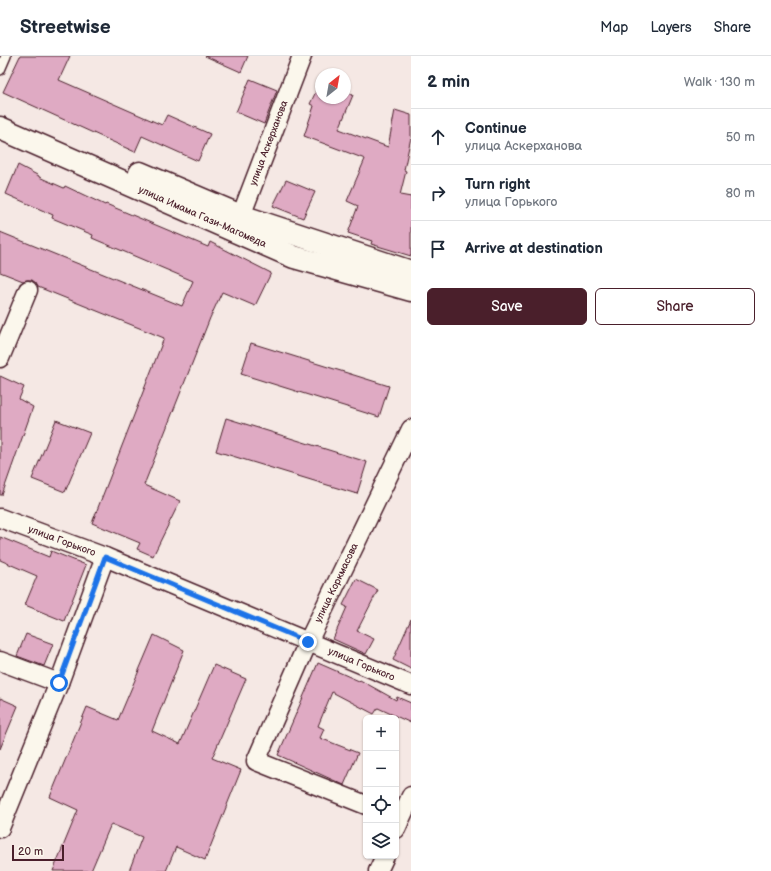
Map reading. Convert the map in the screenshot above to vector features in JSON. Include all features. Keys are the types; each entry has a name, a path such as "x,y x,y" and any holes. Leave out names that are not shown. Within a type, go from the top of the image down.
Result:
{"main road":[{"path":"0,113 238,223 411,272"},
{"name":"улица Имама Гази-Магомеда","path":"0,128 238,223 294,256 411,290"}],"street":[{"name":"улица Аскерханова","path":"238,223 302,56"},
{"path":"0,358 28,290"},
{"name":"улица Коркмасова","path":"363,804 256,761 308,642 411,429"},
{"name":"улица Горького","path":"0,518 105,557 411,685"},
{"path":"0,828 5,797 59,683 105,557"},
{"path":"0,661 59,683"},
{"path":"401,822 411,796"},
{"path":"378,871 383,859"}],"lane":[{"path":"0,70 6,56"}],"building":[{"path":"20,56 70,56 59,80 162,125 167,115 210,134 198,161 142,136 135,152 3,92"},
{"path":"205,56 248,56 241,72"},
{"path":"250,79 277,90 264,124 236,112"},
{"path":"315,94 315,104 349,104 339,129 388,147 395,110 411,115 411,137 404,170 406,171 400,195 411,197 411,256 371,244 372,241 348,233 358,206 347,201 365,159 304,136 314,106 310,104"},
{"path":"18,165 39,177 64,188 65,186 105,205 106,204 208,247 210,242 271,273 255,306 222,292 210,318 144,485 180,501 153,556 137,549 140,543 92,523 164,338 38,287 32,280 23,281 0,272 0,232 182,306 193,281 92,238 93,235 52,218 53,215 6,194"},
{"path":"286,180 315,192 303,218 273,206"},
{"path":"251,343 389,386 379,417 241,374"},
{"path":"0,376 24,387 19,399 33,407 2,495 0,495"},
{"path":"226,418 367,462 357,494 216,451"},
{"path":"56,420 90,433 65,492 32,479"},
{"path":"0,537 49,557 51,551 86,565 64,621 25,605 37,576 0,560"},
{"path":"356,579 378,590 357,631 374,639 366,654 333,639 347,607 343,605"},
{"path":"411,619 411,669 393,660"},
{"path":"26,634 53,644 44,666 17,656"},
{"path":"154,635 184,650 152,731 180,744 214,665 246,679 212,758 241,770 205,860 176,847 166,871 129,871 142,837 111,824 91,871 53,871 78,810 50,797 87,707 118,720"},
{"path":"318,663 359,681 360,680 396,700 397,697 411,703 411,723 399,718 399,715 393,715 378,708 374,714 332,692 318,726 324,729 320,738 358,753 344,785 278,755"},
{"path":"0,698 18,706 0,749"}],"route":[{"path":"59,683 105,557 308,642"}]}
